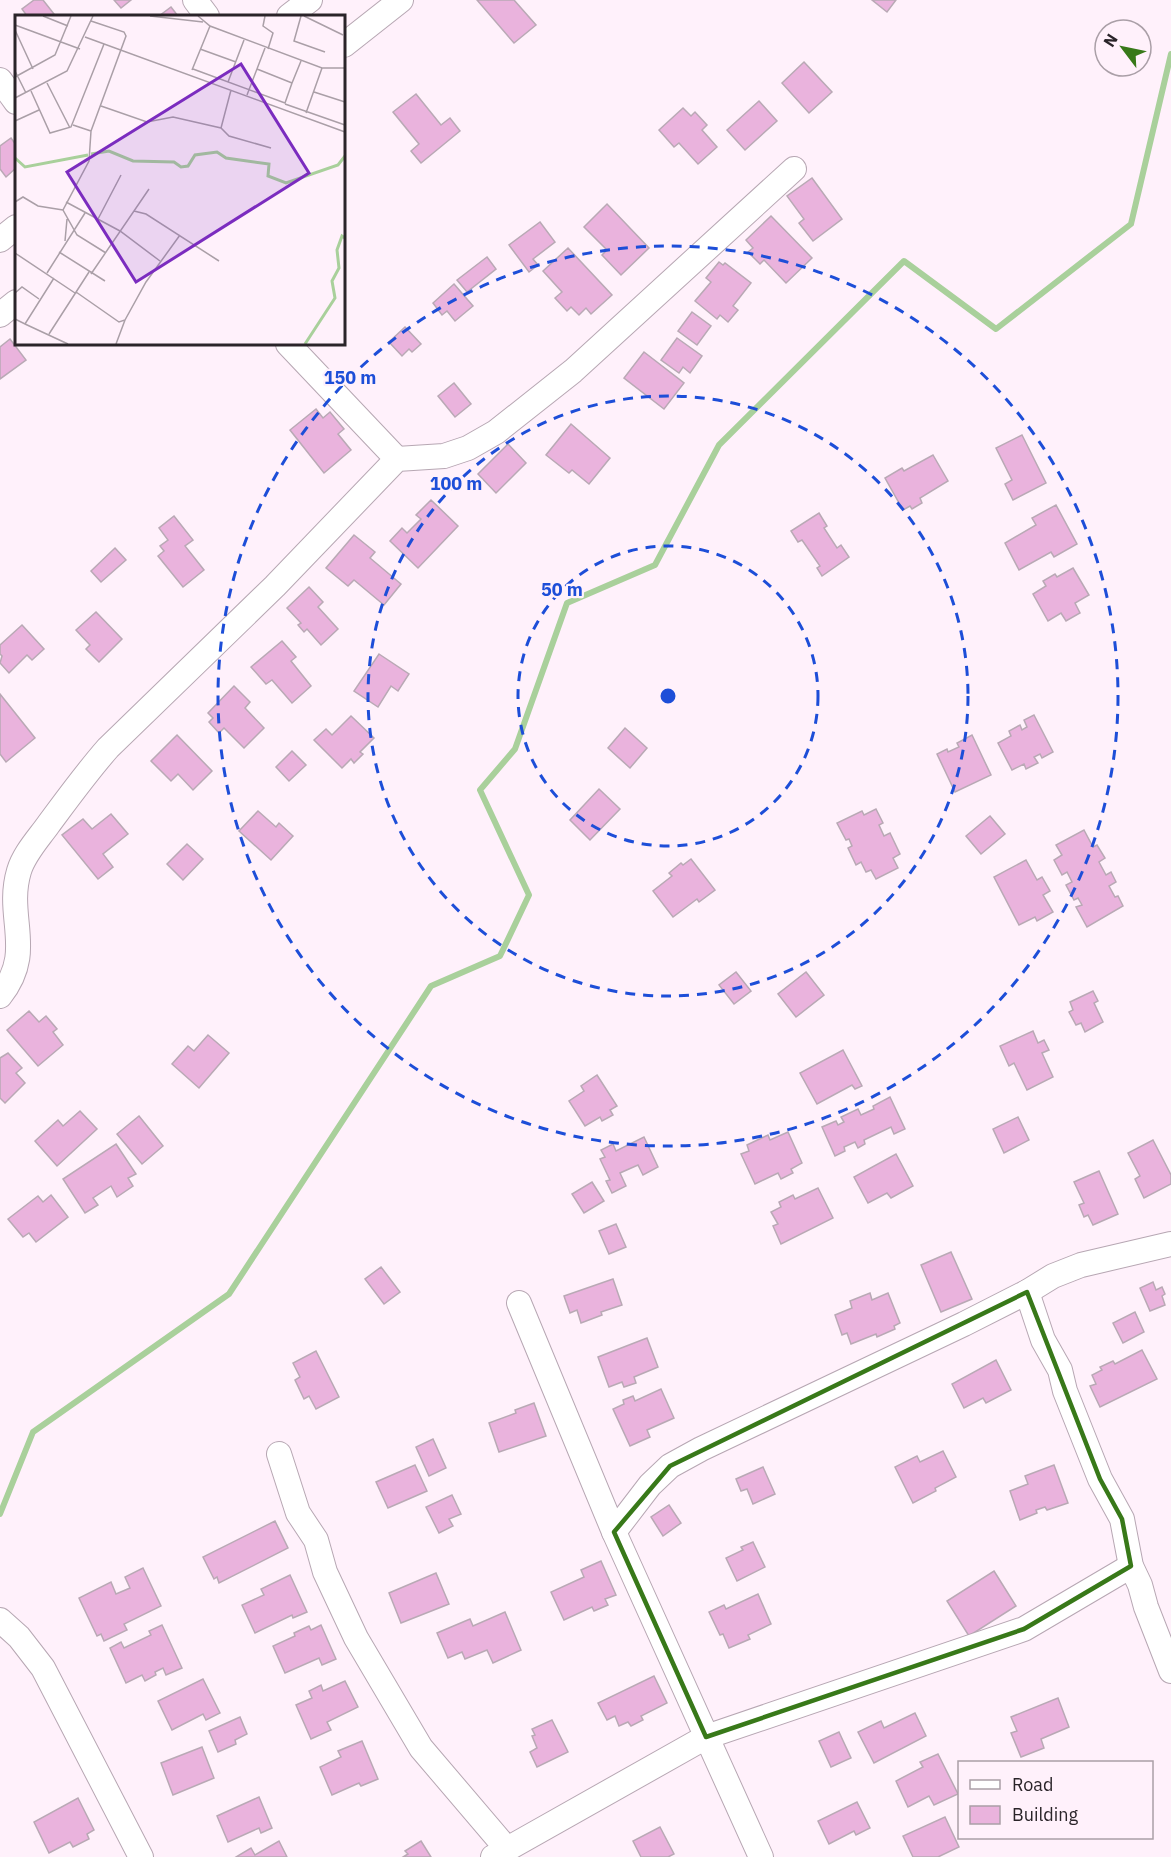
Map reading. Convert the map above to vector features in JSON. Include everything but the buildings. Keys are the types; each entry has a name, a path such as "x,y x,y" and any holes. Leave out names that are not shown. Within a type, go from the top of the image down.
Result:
{"street":[{"path":"195,0 206,15"},
{"path":"290,15 310,0"},
{"path":"345,44 401,0"},
{"path":"0,80 15,101"},
{"path":"0,996 14,974 19,954 16,901 19,870 27,854 84,775 108,748 276,586 397,459 444,456 468,448 496,432 573,371 794,169"},
{"path":"0,240 15,228"},
{"path":"0,315 15,303"},
{"path":"289,345 397,459"},
{"path":"614,1532 650,1485 670,1466 700,1449 1028,1292 1053,1276 1081,1264 1171,1244"},
{"path":"1028,1292 1043,1340 1060,1370 1065,1391 1100,1479 1122,1519 1131,1566 1171,1671"},
{"path":"519,1304 614,1532 760,1857"},
{"path":"279,1454 298,1513 316,1540 325,1572 356,1638 421,1748 500,1853 706,1737 1024,1629 1131,1566"},
{"path":"0,1620 19,1637 43,1668 141,1857"}],"highlighted area":[{"path":"1027,1292 1100,1479 1122,1519 1131,1566 1024,1629 706,1737 614,1532 670,1466"}],"waterway":[{"path":"0,1514 33,1432 229,1294 431,986 500,956 529,895 480,790 515,749 567,603 655,565 719,445 904,261 996,329 1131,224 1171,54"}]}
